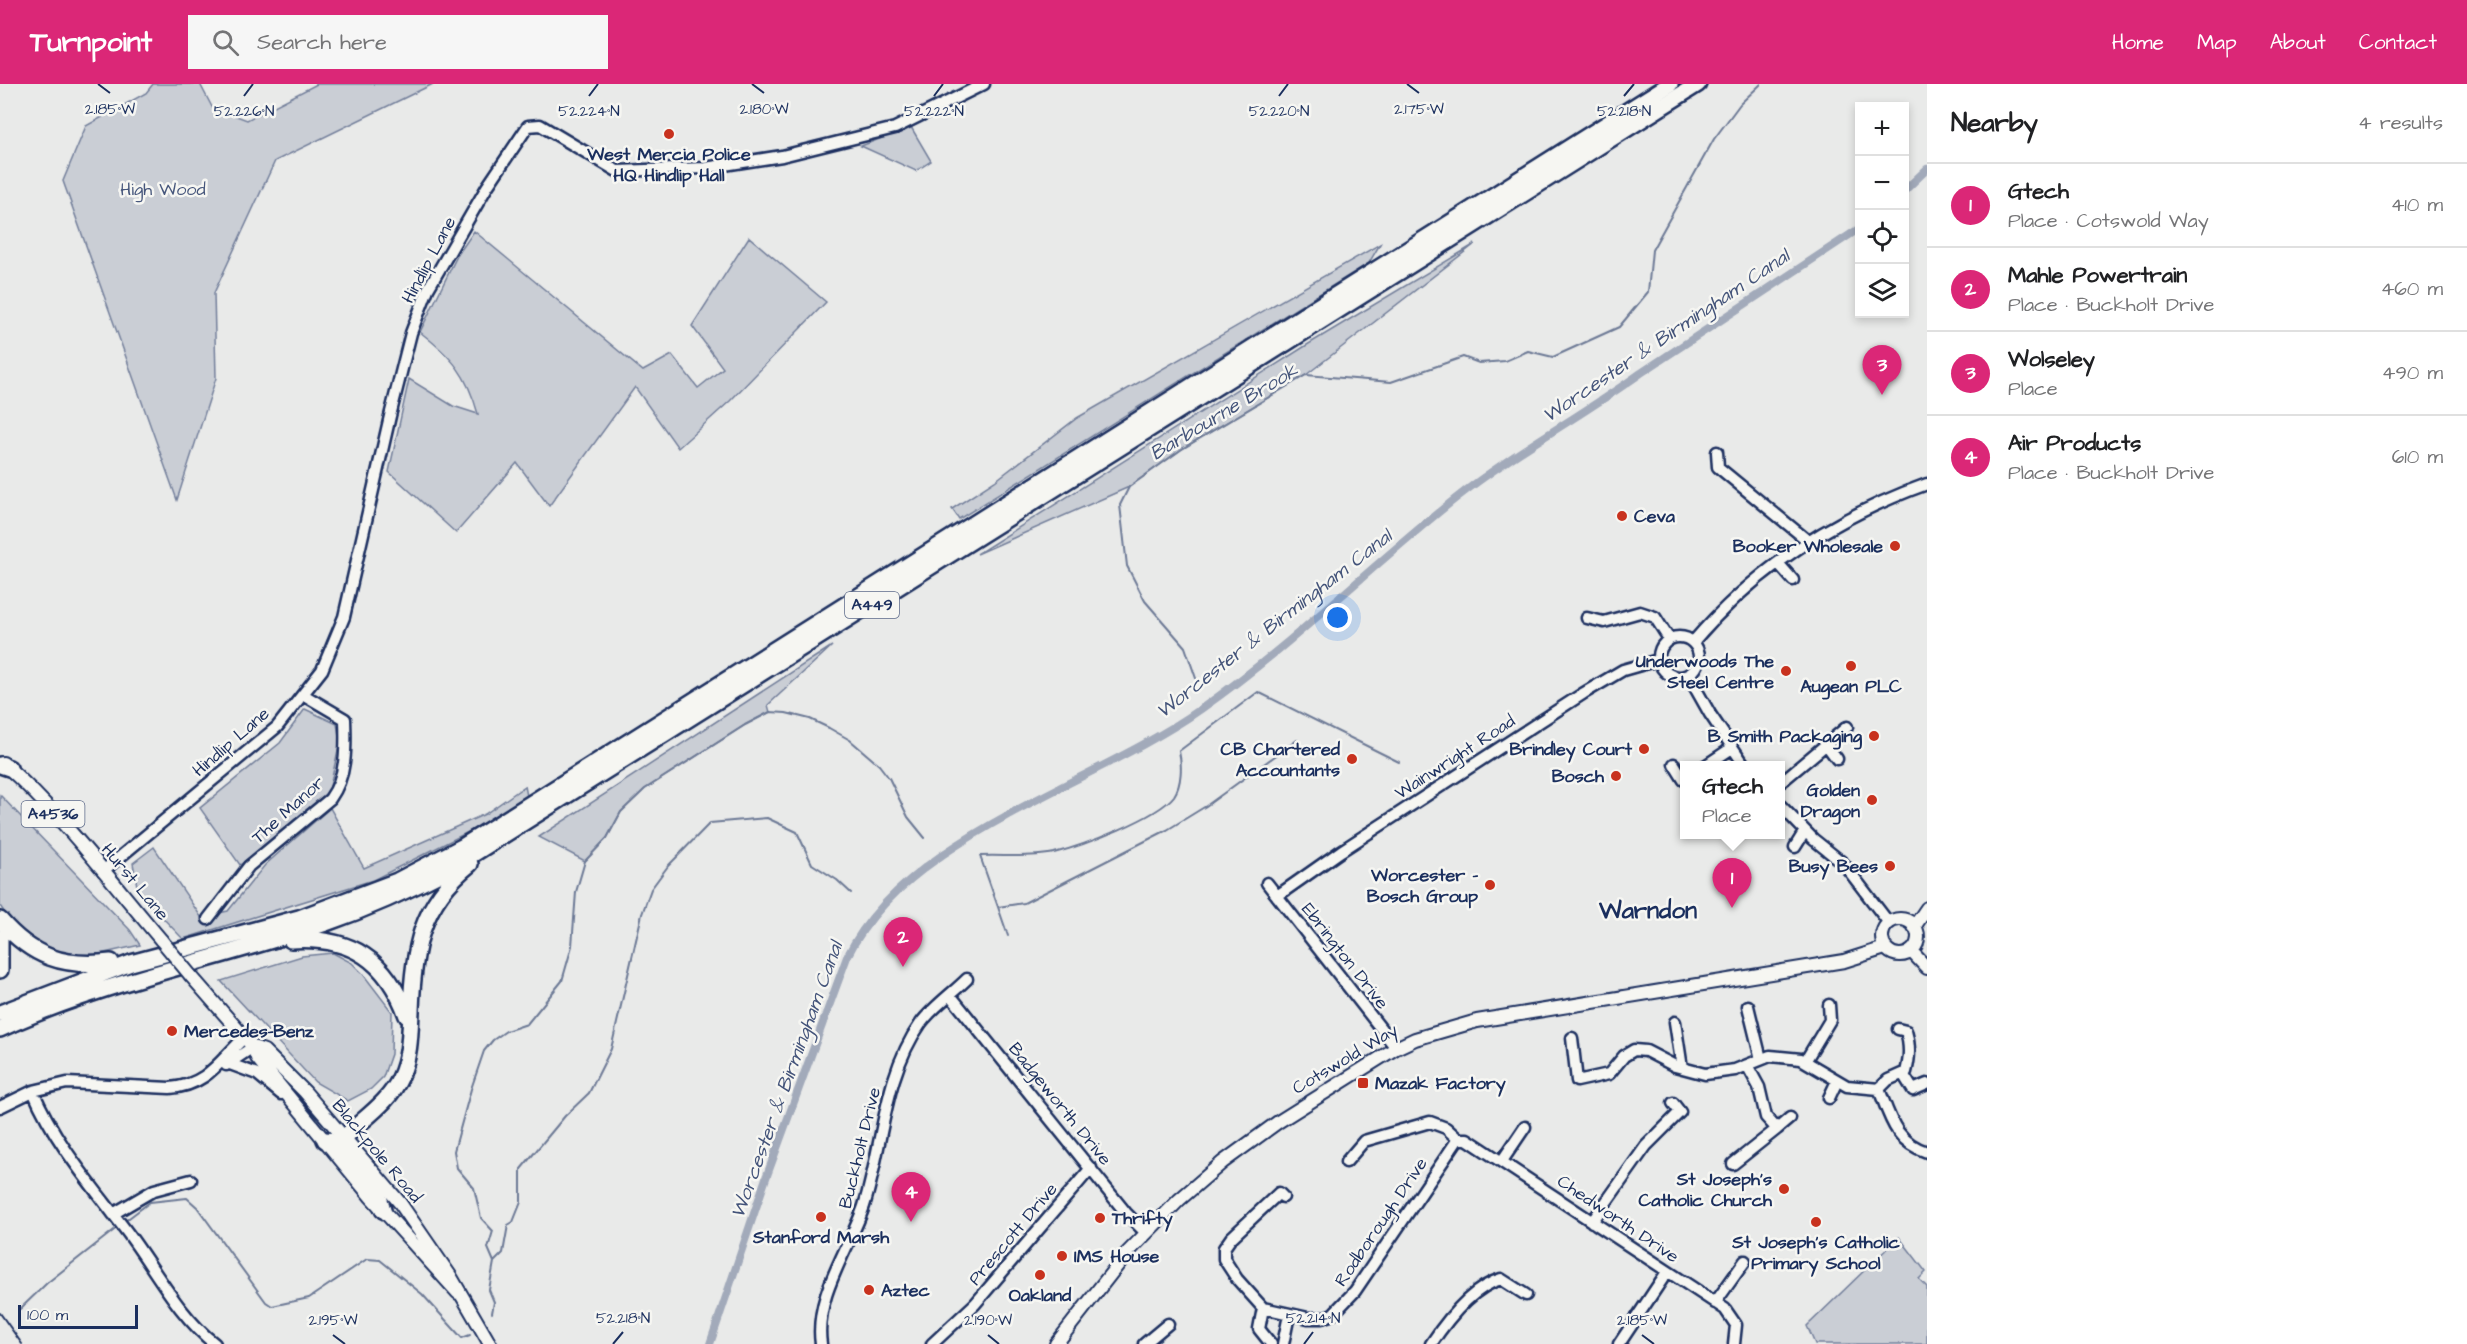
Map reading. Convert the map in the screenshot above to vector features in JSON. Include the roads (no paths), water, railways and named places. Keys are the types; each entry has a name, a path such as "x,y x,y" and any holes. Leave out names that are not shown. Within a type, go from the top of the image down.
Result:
{"highway":[{"name":"A449","path":"0,1013 131,963 299,918 397,881 462,847 1670,84"},
{"name":"A449","path":"0,1029 90,995 271,940 374,905 414,887 490,845 1698,84"},
{"path":"325,1140 336,1142 344,1138 382,1103 399,1081 408,1056 412,968 420,932 428,914 451,882 490,845"},
{"path":"0,920 22,942 52,959 77,965 131,963"},
{"path":"0,938 0,970"},
{"path":"271,940 321,940 363,954 375,963 391,981 410,1025"},
{"path":"344,1138 342,1147 378,1192 383,1210"}],"main road":[{"name":"Hurst Lane","path":"3,765 103,871 191,976"},
{"path":"1914,927 1927,908"},
{"path":"1905,920 1914,927 1917,942 1911,951 1895,955 1885,948 1882,932 1889,923 1905,920"},
{"name":"Cotswold Way","path":"1056,1344 1126,1252 1179,1200 1241,1149 1304,1105 1396,1048 1415,1039 1477,1021 1844,961 1885,948"},
{"path":"1911,951 1927,968"},
{"name":"Blackpole Road","path":"191,976 249,1042 257,1058 383,1210 458,1293"},
{"name":"Blackpole Road","path":"249,1042 274,1060 400,1203 451,1277 458,1293 489,1344"}],"street":[{"name":"Hindlip Lane","path":"103,871 277,728 322,670 344,617 411,333 428,289 487,188 528,126 540,125 617,171 705,168 782,156 895,128 984,84"},
{"path":"1717,452 1718,467 1807,540"},
{"path":"1693,642 1714,617 1807,540 1888,498 1927,484"},
{"path":"1778,563 1793,580"},
{"path":"1587,618 1604,622 1640,612 1655,617 1669,639"},
{"path":"1681,636 1693,642 1699,659 1688,675 1670,675 1658,660 1660,648 1669,639 1681,636"},
{"name":"Wainwright Road","path":"1277,896 1341,851 1584,693 1623,670 1658,660"},
{"path":"1688,675 1742,761"},
{"name":"The Manor","path":"208,919 249,866 312,814 338,787 343,774 345,719 343,715 304,695"},
{"path":"1785,779 1847,727"},
{"path":"1826,744 1837,759"},
{"path":"1711,761 1732,748"},
{"path":"1674,764 1680,774"},
{"path":"1785,810 1805,831 1843,862 1889,923"},
{"path":"1795,847 1805,831"},
{"name":"Ebrington Drive","path":"1267,883 1396,1048"},
{"name":"Buckholt Drive","path":"821,1344 819,1323 832,1281 864,1204 898,1066 921,1023 967,979"},
{"name":"Badgeworth Drive","path":"950,995 1126,1213 1146,1233"},
{"path":"1806,1060 1830,1020 1829,1005"},
{"path":"1748,1006 1761,1059"},
{"path":"1675,1022 1682,1068"},
{"path":"1572,1038 1577,1081 1609,1074 1624,1056 1634,1050 1646,1051 1661,1061 1705,1074 1736,1070 1770,1056 1806,1060 1847,1086 1878,1089 1888,1080 1906,1072 1911,1056 1906,1028"},
{"path":"0,1107 33,1091 67,1083 178,1087 193,1082 224,1065 249,1042"},
{"path":"224,1065 257,1074 290,1098"},
{"path":"1747,1065 1759,1087 1766,1117 1777,1128"},
{"path":"1903,1074 1913,1090 1927,1084"},
{"path":"1829,1098 1837,1081"},
{"path":"1878,1089 1891,1122 1910,1147 1927,1152"},
{"path":"33,1091 61,1147 127,1232 174,1299 202,1334 215,1344"},
{"path":"1592,1222 1646,1146 1680,1112 1673,1103"},
{"path":"1733,1164 1790,1118"},
{"name":"Chedworth Drive","path":"1347,1162 1364,1141 1430,1122 1446,1128 1458,1138 1467,1139 1502,1161 1729,1313 1735,1321 1737,1330 1734,1344"},
{"path":"1502,1161 1524,1126"},
{"path":"1506,1132 1516,1139"},
{"name":"Rodborough Drive","path":"1263,1308 1289,1315 1322,1318 1344,1305 1458,1138"},
{"name":"Prescott Drive","path":"932,1344 975,1304 1091,1168"},
{"path":"116,1218 154,1190 191,1180"},
{"path":"1271,1344 1259,1329 1263,1308 1237,1279 1224,1259 1224,1248 1231,1238 1279,1193 1282,1197"},
{"path":"1715,1303 1745,1261"},
{"path":"1619,1344 1667,1272"},
{"path":"1431,1344 1466,1303 1487,1284 1501,1279 1526,1295"},
{"path":"1283,1344 1289,1315"},
{"path":"1143,1344 1162,1324"}],"waterway":[{"name":"Barbourne Brook","path":"1199,687 1185,647 1145,601 1127,566 1120,505 1129,487 1182,449 1306,375 1391,382 1463,357 1479,363 1505,361 1528,351 1553,357 1619,327 1648,292 1652,250 1714,139 1740,104 1761,84"},
{"name":"Worcester & Birmingham Canal","path":"1909,186 1927,169"},
{"name":"Worcester & Birmingham Canal","path":"710,1344 766,1178 847,957 875,915 912,878 957,845 1006,816 1158,736 1201,709 1299,633 1423,525 1477,482 1855,231"},
{"name":"Barbourne Brook","path":"1297,740 1206,806 1167,830 1024,903 998,907 980,856 1027,856 1054,853 1100,838 1152,813 1165,804 1177,791 1181,774 1179,751 1258,692 1399,762"},
{"name":"Barbourne Brook","path":"492,1313 494,1302 489,1290 494,1262 488,1248 493,1231 481,1218 474,1188 457,1168 454,1151 484,1051 493,1040 506,1031 527,1024 562,981 572,946 576,892 585,861 607,838 621,812 645,789 745,725 770,712 786,713 810,719 829,728 850,740 879,765 889,778 908,817 925,838"},
{"path":"494,1262 503,1253 508,1225 513,1222 521,1202 521,1169 565,1116 589,1093 611,1049 642,914 651,889 668,866 710,823 767,818 797,832 812,864 837,880 851,893"},
{"path":"998,907 1008,936"},
{"name":"Barbourne Brook","path":"125,1221 150,1202 187,1198 197,1207 266,1302 272,1306 309,1298 367,1259 380,1260 422,1294 462,1338 470,1335"},
{"name":"Barbourne Brook","path":"20,1309 47,1283 118,1227"}],"railway":[{"path":"0,1313 22,1344"}],"place":[{"name":"West Mercia Police HQ Hindlip Hall","path":"669,134"},
{"name":"Wolseley","path":"1882,395"},
{"name":"Ceva","path":"1622,516"},
{"name":"Booker Wholesale","path":"1895,546"},
{"name":"Augean PLC","path":"1851,666"},
{"name":"Underwoods The Steel Centre","path":"1786,671"},
{"name":"B Smith Packaging","path":"1874,736"},
{"name":"Brindley Court","path":"1644,749"},
{"name":"CB Chartered Accountants","path":"1352,759"},
{"name":"Bosch","path":"1616,776"},
{"name":"Golden Dragon","path":"1872,800"},
{"name":"Busy Bees","path":"1890,866"},
{"name":"Worcester - Bosch Group","path":"1490,885"},
{"name":"Gtech","path":"1732,908"},
{"name":"Mahle Powertrain","path":"903,967"},
{"name":"Mercedes-Benz","path":"172,1031"},
{"name":"Mazak Factory","path":"1363,1083"},
{"name":"St Joseph's Catholic Church","path":"1784,1189"},
{"name":"Stanford Marsh","path":"821,1217"},
{"name":"Thrifty","path":"1100,1218"},
{"name":"Air Products","path":"911,1222"},
{"name":"St Joseph's Catholic Primary School","path":"1816,1222"},
{"name":"IMS House","path":"1062,1256"},
{"name":"Oakland","path":"1040,1275"},
{"name":"Aztec","path":"869,1290"}],"district":[{"name":"Warndon","path":"1648,911"}],"park label":[{"name":"High Wood","path":"163,189"}]}
